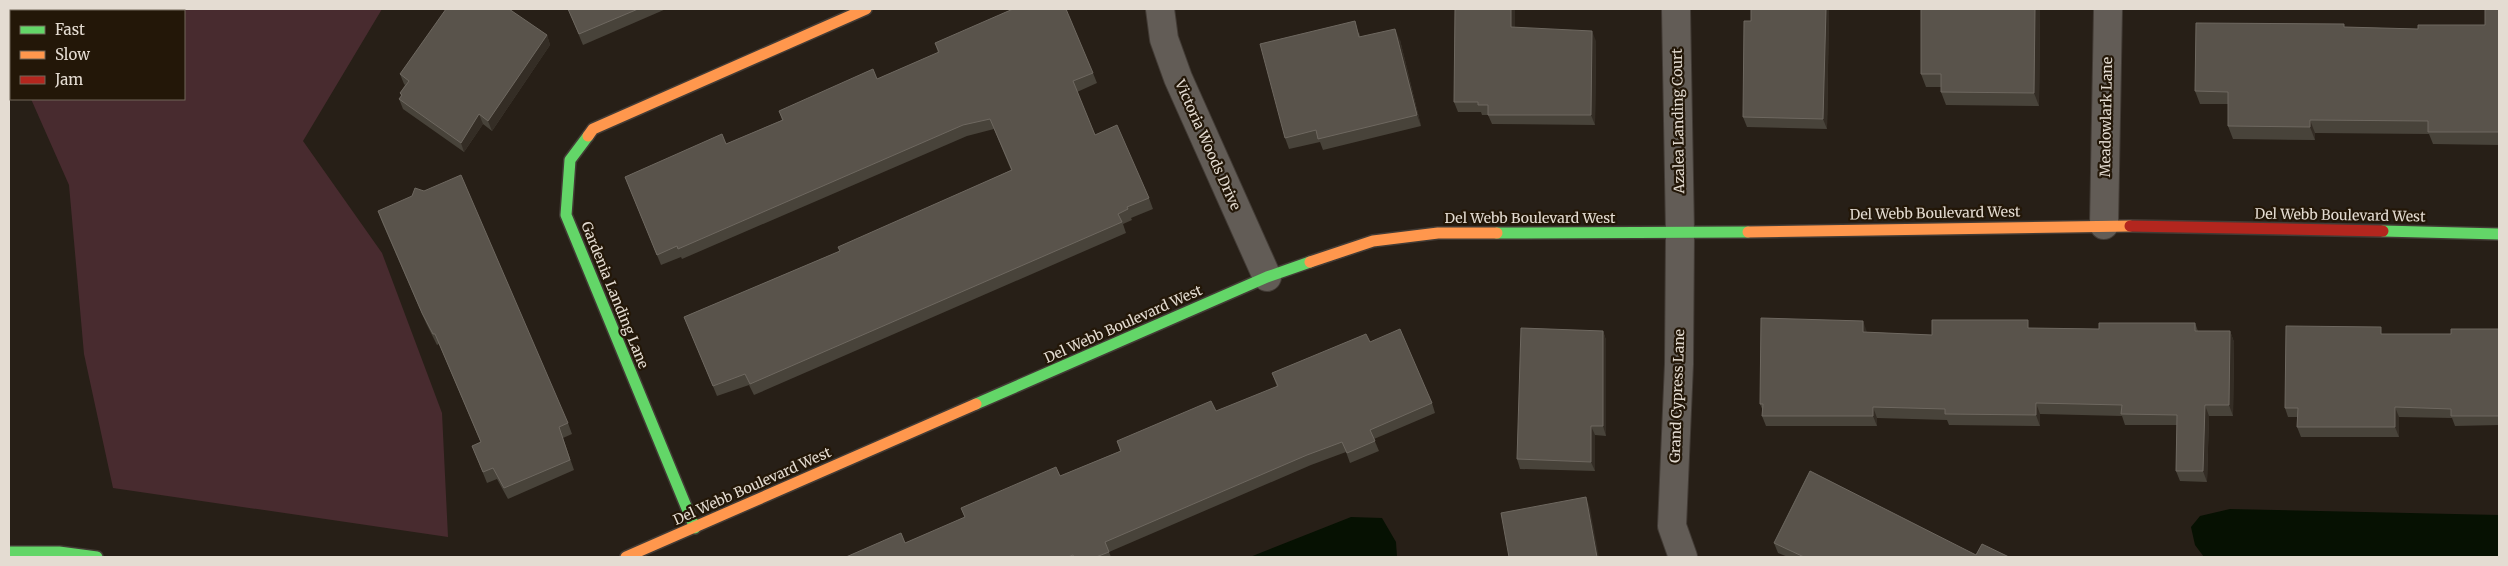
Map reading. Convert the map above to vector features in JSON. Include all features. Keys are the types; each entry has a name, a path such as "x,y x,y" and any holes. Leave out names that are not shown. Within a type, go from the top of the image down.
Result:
{"street":[{"name":"Gardenia Landing Lane","path":"695,528 566,215 570,160 593,129 866,9"},
{"name":"Victoria Woods Drive","path":"1160,9 1164,39 1178,78 1267,277"},
{"name":"Azalea Landing Court","path":"1676,9 1680,233"},
{"name":"Meadowlark Lane","path":"2104,225 2108,9"},
{"name":"Del Webb Boulevard West","path":"626,557 1267,277 1373,241 1438,233 1680,233 2104,225 2499,234"},
{"name":"Grand Cypress Lane","path":"1680,233 1679,364 1672,526 1683,557"},
{"path":"9,552 59,552 97,557"}],"shaded area":[{"path":"9,9 382,9 303,141 382,253 442,413 448,537 113,488 84,354 69,185 31,100 185,100 185,10 10,10 9,52"},
{"path":"2230,509 2499,515 2499,557 2204,557 2195,545 2191,527 2200,516"},
{"path":"1351,517 1382,518 1396,542 1397,557 1250,557"}],"building":[{"path":"446,9 509,9 547,35 488,121 479,114 461,143 399,99 402,95 400,93 409,81 400,74"},
{"path":"568,9 638,9 579,34"},
{"path":"1013,9 1066,9 1093,73 1073,81 1095,135 1117,125 1149,198 1127,207 1128,209 1118,214 1122,222 750,384 745,374 713,386 684,317 840,251 838,247 1012,170 990,119 963,125 678,249 677,246 657,255 625,177 722,134 726,144 783,120 779,111 873,69 877,79 939,52 935,43"},
{"path":"1455,9 1511,9 1511,27 1592,31 1591,115 1488,115 1488,105 1478,105 1478,102 1454,102"},
{"path":"1751,9 1826,9 1823,119 1743,117 1744,21 1751,21"},
{"path":"1921,9 2035,9 2034,93 1941,92 1941,74 1921,74"},
{"path":"2485,9 2499,9 2499,132 2428,132 2428,121 2310,120 2310,127 2228,126 2228,92 2195,91 2196,23 2344,24 2344,27 2418,29 2418,25 2485,25"},
{"path":"1355,21 1359,37 1395,29 1417,115 1318,139 1316,130 1285,138 1260,44"},
{"path":"461,175 568,423 559,427 570,460 504,488 493,468 483,472 472,446 481,442 435,334 433,334 422,313 378,211 412,196 415,188 424,191"},
{"path":"1761,318 1863,321 1863,332 1932,335 1932,320 2028,320 2028,328 2099,329 2099,323 2195,323 2195,331 2230,331 2229,405 2205,405 2203,471 2176,471 2177,415 2121,414 2122,405 2036,403 2036,415 1945,414 1945,409 1873,407 1873,416 1762,416 1763,404 1760,404"},
{"path":"2286,326 2381,327 2381,334 2451,334 2451,329 2499,329 2499,416 2451,416 2451,409 2395,407 2395,427 2297,427 2298,408 2285,408"},
{"path":"1521,328 1603,331 1603,426 1591,426 1591,462 1517,459"},
{"path":"1400,329 1432,403 1370,430 1375,441 1347,453 1342,442 1307,455 1105,542 1109,552 1096,557 1074,557 1073,555 1068,557 846,557 901,533 905,543 965,517 961,508 1056,467 1060,476 1121,451 1117,441 1211,401 1216,411 1278,386 1272,373 1366,334 1370,342"},
{"path":"1810,471 1976,555 1982,544 2009,557 1804,557 1774,543"},
{"path":"1586,497 1597,557 1509,557 1501,513"}],"traffic: fast":[{"path":"588,136 570,160 566,215 695,528"},
{"path":"2383,231 2499,234"},
{"path":"1497,233 1748,232"},
{"path":"976,404 1267,277 1310,262"},
{"path":"9,552 59,552 97,557"}],"traffic: slow":[{"path":"588,136 593,129 866,9"},
{"path":"1748,232 2130,226"},
{"path":"1310,262 1373,241 1438,233 1497,233"},
{"path":"626,557 976,404"}],"traffic: jam":[{"path":"2130,226 2383,231"}]}
